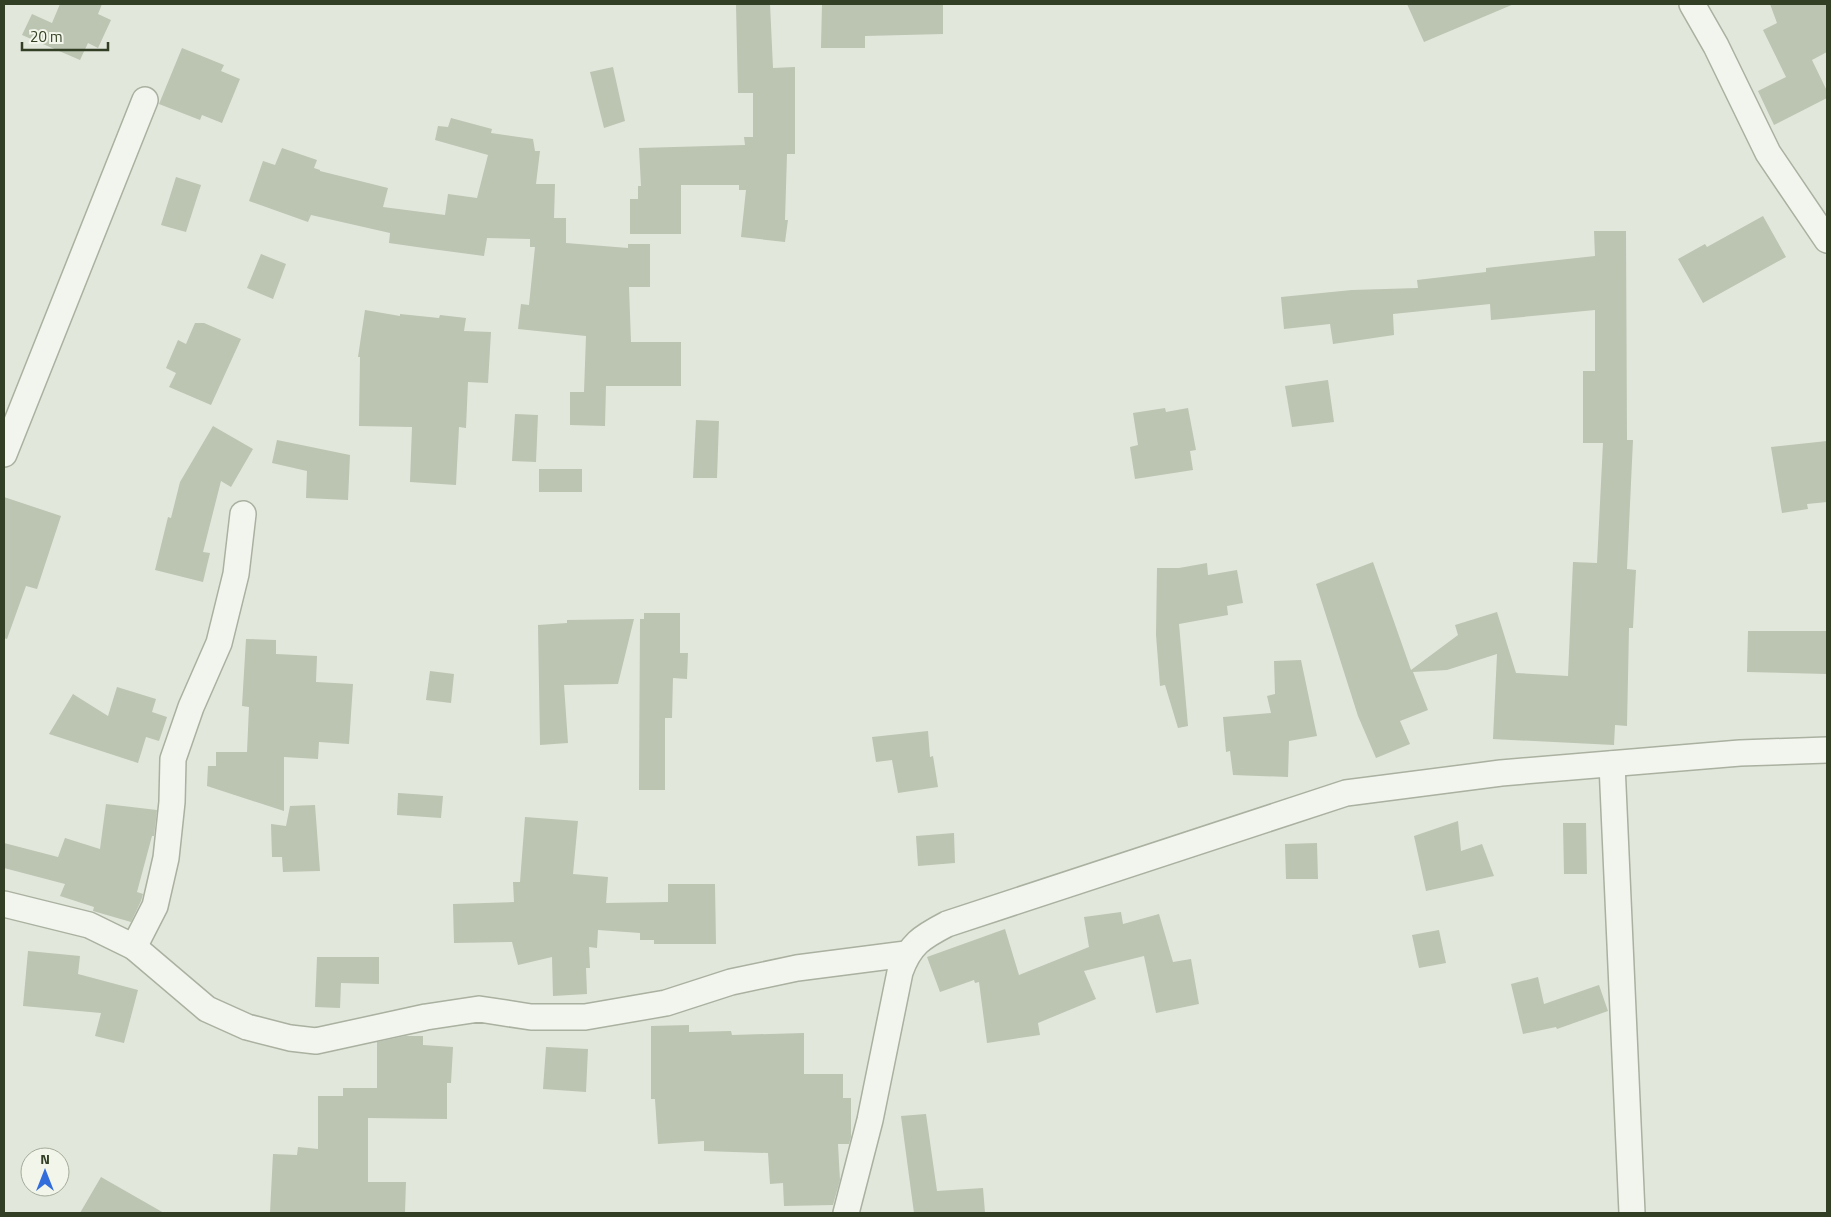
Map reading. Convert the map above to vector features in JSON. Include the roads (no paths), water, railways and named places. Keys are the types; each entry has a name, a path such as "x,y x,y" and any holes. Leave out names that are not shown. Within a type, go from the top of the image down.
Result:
{"street":[{"path":"1692,4 1716,46 1768,152 1827,240"},
{"path":"4,454 145,100"},
{"path":"134,947 156,906 166,858 172,802 173,759 191,707 218,643 236,574 243,514"},
{"path":"846,1213 870,1120 900,972 906,954 922,937 947,924 1346,794 1501,773 1740,753 1827,750"},
{"path":"1612,764 1632,1213"},
{"path":"4,904 89,925 134,947 207,1009 247,1027 290,1038 316,1041 426,1017 479,1009 531,1017 585,1017 666,1003 731,982 797,968 906,954"}]}
